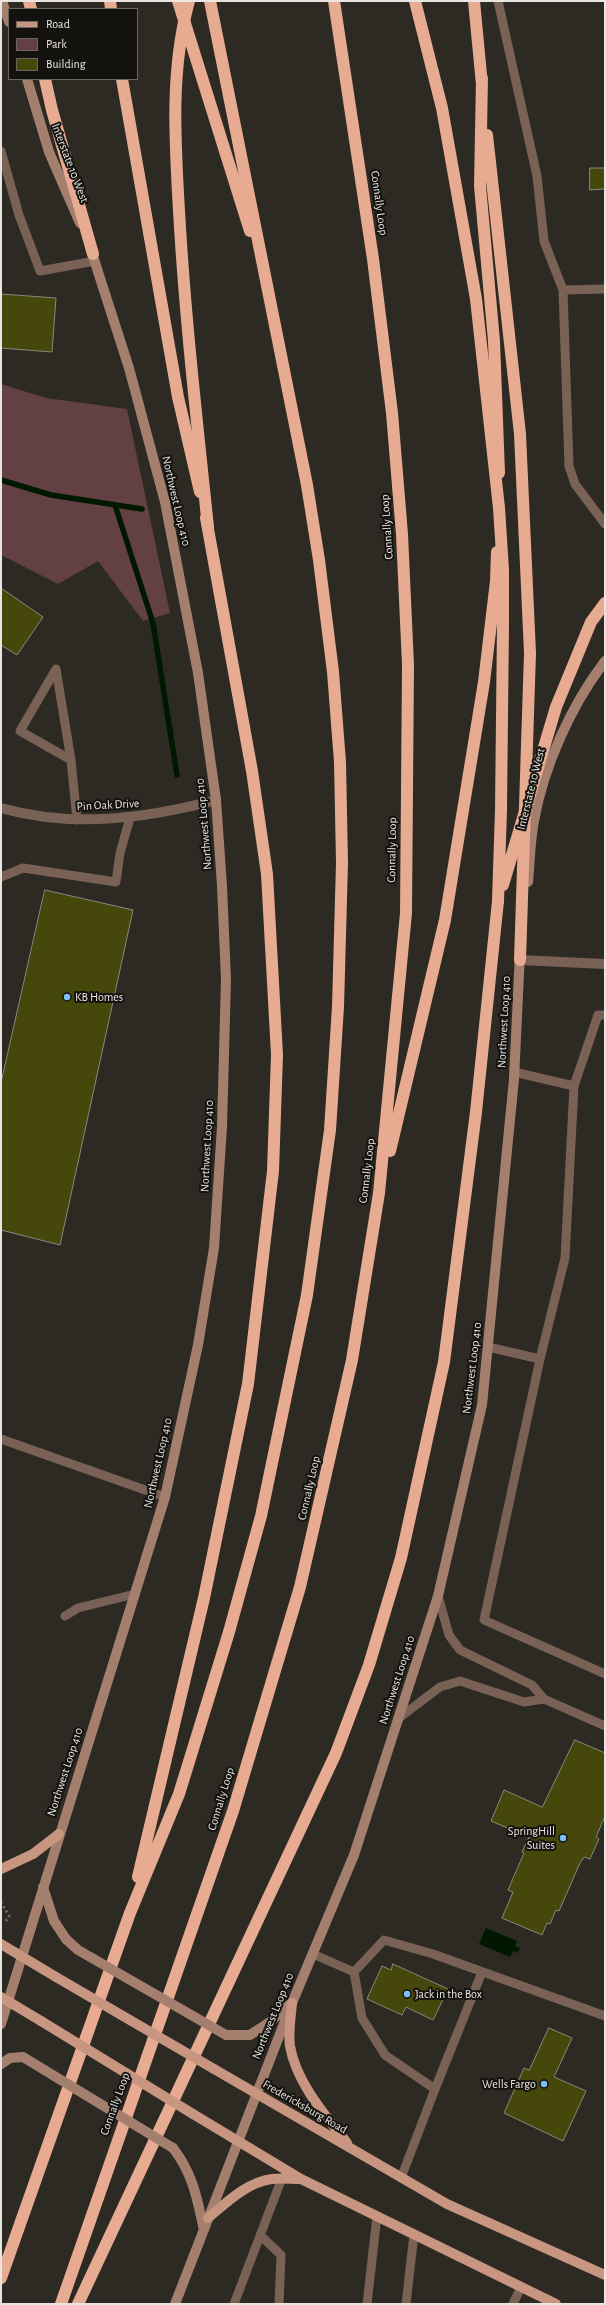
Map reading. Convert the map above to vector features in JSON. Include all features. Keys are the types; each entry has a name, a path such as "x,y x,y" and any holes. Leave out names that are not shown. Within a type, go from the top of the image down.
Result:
{"highway":[{"path":"178,1 209,104 269,287"},
{"path":"190,1 178,62 174,138 187,331 208,527"},
{"path":"1,2278 130,1914 179,1794 230,1632 261,1516 307,1295 330,1130 338,1007 342,863 340,762 333,672 319,560 307,485 269,287 210,1"},
{"name":"Connally Loop","path":"61,2304 233,1811 300,1587 352,1360 380,1193 406,913 408,665 402,534 392,413 373,259 334,1"},
{"path":"78,2304 336,1753 369,1665 401,1558 444,1362 476,1112 498,901 501,810 503,570 499,508 476,299 442,108 415,1"},
{"path":"474,1 520,434 530,653 520,960"},
{"path":"380,1193 445,920 484,682 496,581 500,458 494,341 480,186 482,78"},
{"path":"46,80 52,110 94,258"},
{"path":"122,80 178,397 208,527 257,804 267,874 277,1054 273,1171 248,1384 204,1598 130,1914"},
{"path":"498,901 556,708 591,622 605,603"}],"main road":[{"path":"2,1 8,19"},
{"name":"Interstate 10 West","path":"26,80 49,152 94,258"},
{"name":"Northwest Loop 410","path":"1,2024 4,1999 21,1958 165,1497 198,1345 216,1225 222,1127 226,980 216,800 198,673 165,502 129,368 94,258"},
{"name":"Interstate 10 West","path":"520,960 534,820 555,746 587,685 605,661"},
{"name":"Northwest Loop 410","path":"175,2304 236,2142 292,2002 354,1855 438,1596 482,1405 514,1072 520,960"},
{"path":"1,1869 34,1854 59,1834"},
{"path":"43,1887 54,1921 66,1939 78,1950 226,2035 250,2035 270,2022 292,2002"},
{"name":"Fredericksburg Road","path":"1,1944 21,1958 214,2069 256,2095 447,2204 605,2275"},
{"path":"4,1999 193,2114 236,2142 301,2179 556,2304"},
{"path":"292,2002 290,2044 295,2063 326,2117 350,2148"},
{"path":"1,2064 10,2058 23,2057 172,2148 185,2163 191,2177 204,2230"},
{"path":"208,2218 243,2190 271,2179 301,2179"}],"street":[{"name":"Pin Oak Drive","path":"1,808 51,818 78,820 130,818 177,810 216,800"},
{"path":"520,960 605,964"}],"lane":[{"path":"498,1 537,176 544,241 563,290 569,466 575,484 605,524"},
{"path":"1,151 19,215 40,271 94,258"},
{"path":"563,290 605,289"},
{"path":"71,760 20,731 56,669 71,760 78,820"},
{"path":"1,877 23,868 116,882 120,853 130,818"},
{"path":"605,1015 598,1014 574,1086 565,1258 540,1359 484,1620 605,1674"},
{"path":"514,1072 574,1086"},
{"path":"488,1347 540,1359"},
{"path":"1,1439 165,1497"},
{"path":"65,1616 78,1608 135,1594"},
{"path":"438,1596 449,1634 460,1650 532,1685 544,1699 605,1726"},
{"path":"399,1718 440,1687 460,1681 524,1702 544,1699"},
{"path":"354,1972 384,1940 482,1972 605,2016"},
{"path":"313,1954 354,1972"},
{"path":"354,1972 362,2018 385,2055 435,2089"},
{"path":"402,2178 435,2089 482,1972"},
{"path":"234,2304 282,2178"},
{"path":"367,2304 377,2216"},
{"path":"406,2304 414,2234"},
{"path":"261,2236 281,2255 279,2304"},
{"path":"513,2304 521,2287"}],"path":[{"path":"1,1902 9,1916"},
{"path":"9,1916 14,1916"},
{"path":"6,1921 9,1916"}],"green space":[{"path":"1,384 46,398 127,409 170,613 143,621 98,561 58,584 1,555"}],"shaded area":[{"path":"486,1928 517,1941 515,1946 520,1948 518,1953 513,1951 510,1957 479,1944"}],"building":[{"path":"590,168 605,168 605,189 590,190"},
{"path":"1,294 56,298 52,352 1,348"},
{"path":"1,588 43,617 17,655 1,645"},
{"name":"KB Homes","path":"45,890 133,910 60,1245 1,1230 1,1083"},
{"name":"SpringHill Suites","path":"575,1740 605,1753 605,1816 596,1837 599,1839 590,1859 584,1857 580,1863 559,1911 556,1910 550,1924 547,1923 542,1935 502,1918 513,1892 508,1890 524,1853 522,1852 529,1837 491,1821 504,1790 542,1807"},
{"name":"Jack in the Box","path":"393,1964 448,1989 433,2020 406,2007 402,2015 367,1999 382,1966 391,1970"},
{"name":"Wells Fargo","path":"549,2028 572,2038 554,2077 586,2091 563,2141 504,2113 524,2068 529,2070"}],"waterway":[{"path":"1,480 51,495 142,509"},
{"path":"115,505 153,623 177,775"}],"place":[{"name":"KB Homes","path":"67,997"},
{"name":"SpringHill Suites","path":"563,1838"},
{"name":"Jack in the Box","path":"407,1994"},
{"name":"Wells Fargo","path":"544,2084"}]}
